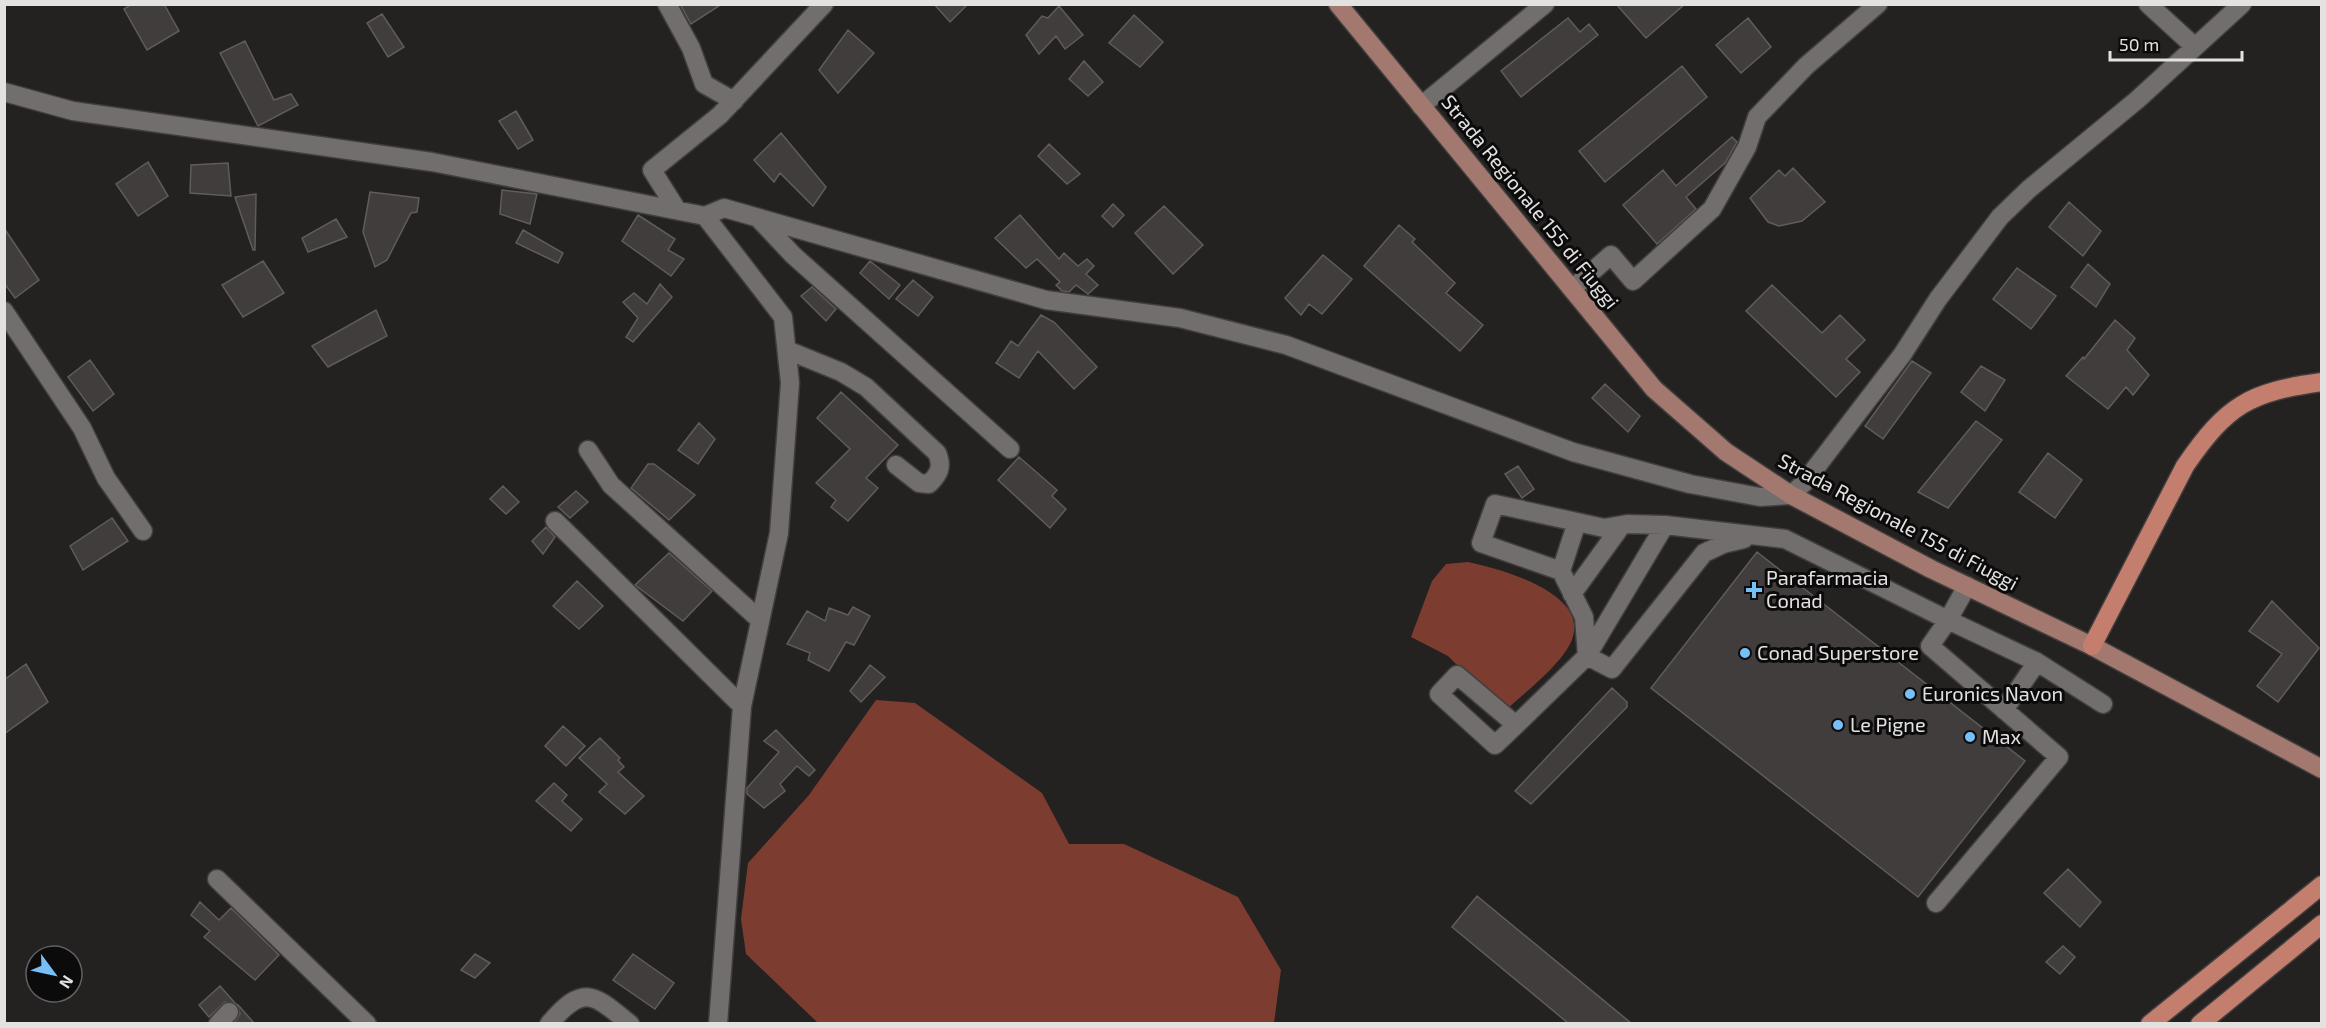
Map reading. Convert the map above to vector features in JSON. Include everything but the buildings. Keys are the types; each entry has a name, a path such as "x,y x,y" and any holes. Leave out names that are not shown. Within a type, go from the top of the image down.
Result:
{"highway":[{"path":"2092,646 2185,466 2204,439 2245,401 2279,388 2322,382"},
{"path":"2150,1023 2322,885"},
{"path":"2200,1023 2322,924"}],"main road":[{"name":"Strada Regionale 155 di Fiuggi","path":"1338,4 1654,389 1726,452 1791,495 1967,586 2092,646 2322,769"}],"street":[{"path":"667,4 691,48 704,84 734,101"},
{"path":"677,210 652,170 734,101 824,4"},
{"path":"1421,106 1545,4"},
{"path":"1572,289 1611,255 1633,281 1712,209 1747,147 1757,117 1806,66 1878,4"},
{"path":"2148,4 2195,47"},
{"path":"4,108 12,94 73,111 432,162 705,216 724,208 1046,300 1180,318 1286,345 1573,452 1639,471 1760,497 1791,495 1804,483 1902,355 1938,299 2000,217 2242,4"},
{"path":"705,216 783,317 790,383 779,533 742,706 718,1023"},
{"path":"759,219 793,255 1010,449"},
{"path":"4,311 82,428 106,478 143,531"},
{"path":"787,350 833,368 866,387 937,453 941,462 938,475 929,484 919,483 896,465"},
{"path":"588,450 611,484 760,620"},
{"path":"1561,571 1481,543 1495,504 1604,528 1622,525 1665,525 1785,540 2037,662 2103,704"},
{"path":"555,521 742,706"},
{"path":"1577,522 1561,571 1584,617 1587,656"},
{"path":"1572,594 1622,525"},
{"path":"1516,725 1587,656 1620,597 1665,525"},
{"path":"1587,656 1612,669 1704,553 1723,543 1757,536"},
{"path":"1936,903 2059,756 1930,646 1967,586"},
{"path":"2004,710 2037,662"},
{"path":"217,879 367,1023"},
{"path":"549,1023 567,1003 579,998 591,997 606,1004 630,1023"}],"shaded area":[{"path":"1468,562 1520,577 1540,586 1557,597 1569,610 1574,625 1571,642 1559,660 1504,712 1448,656 1411,637 1432,581 1446,564"},
{"path":"876,700 915,703 1042,793 1069,844 1124,844 1238,897 1281,970 1274,1023 818,1023 746,954 741,919 748,863 809,795"}],"place":[{"name":"Parafarmacia Conad","path":"1754,590"},
{"name":"Conad Superstore","path":"1745,653"},
{"name":"Euronics Navon","path":"1910,694"},
{"name":"Le Pigne","path":"1838,725"},
{"name":"Max","path":"1970,737"}]}
